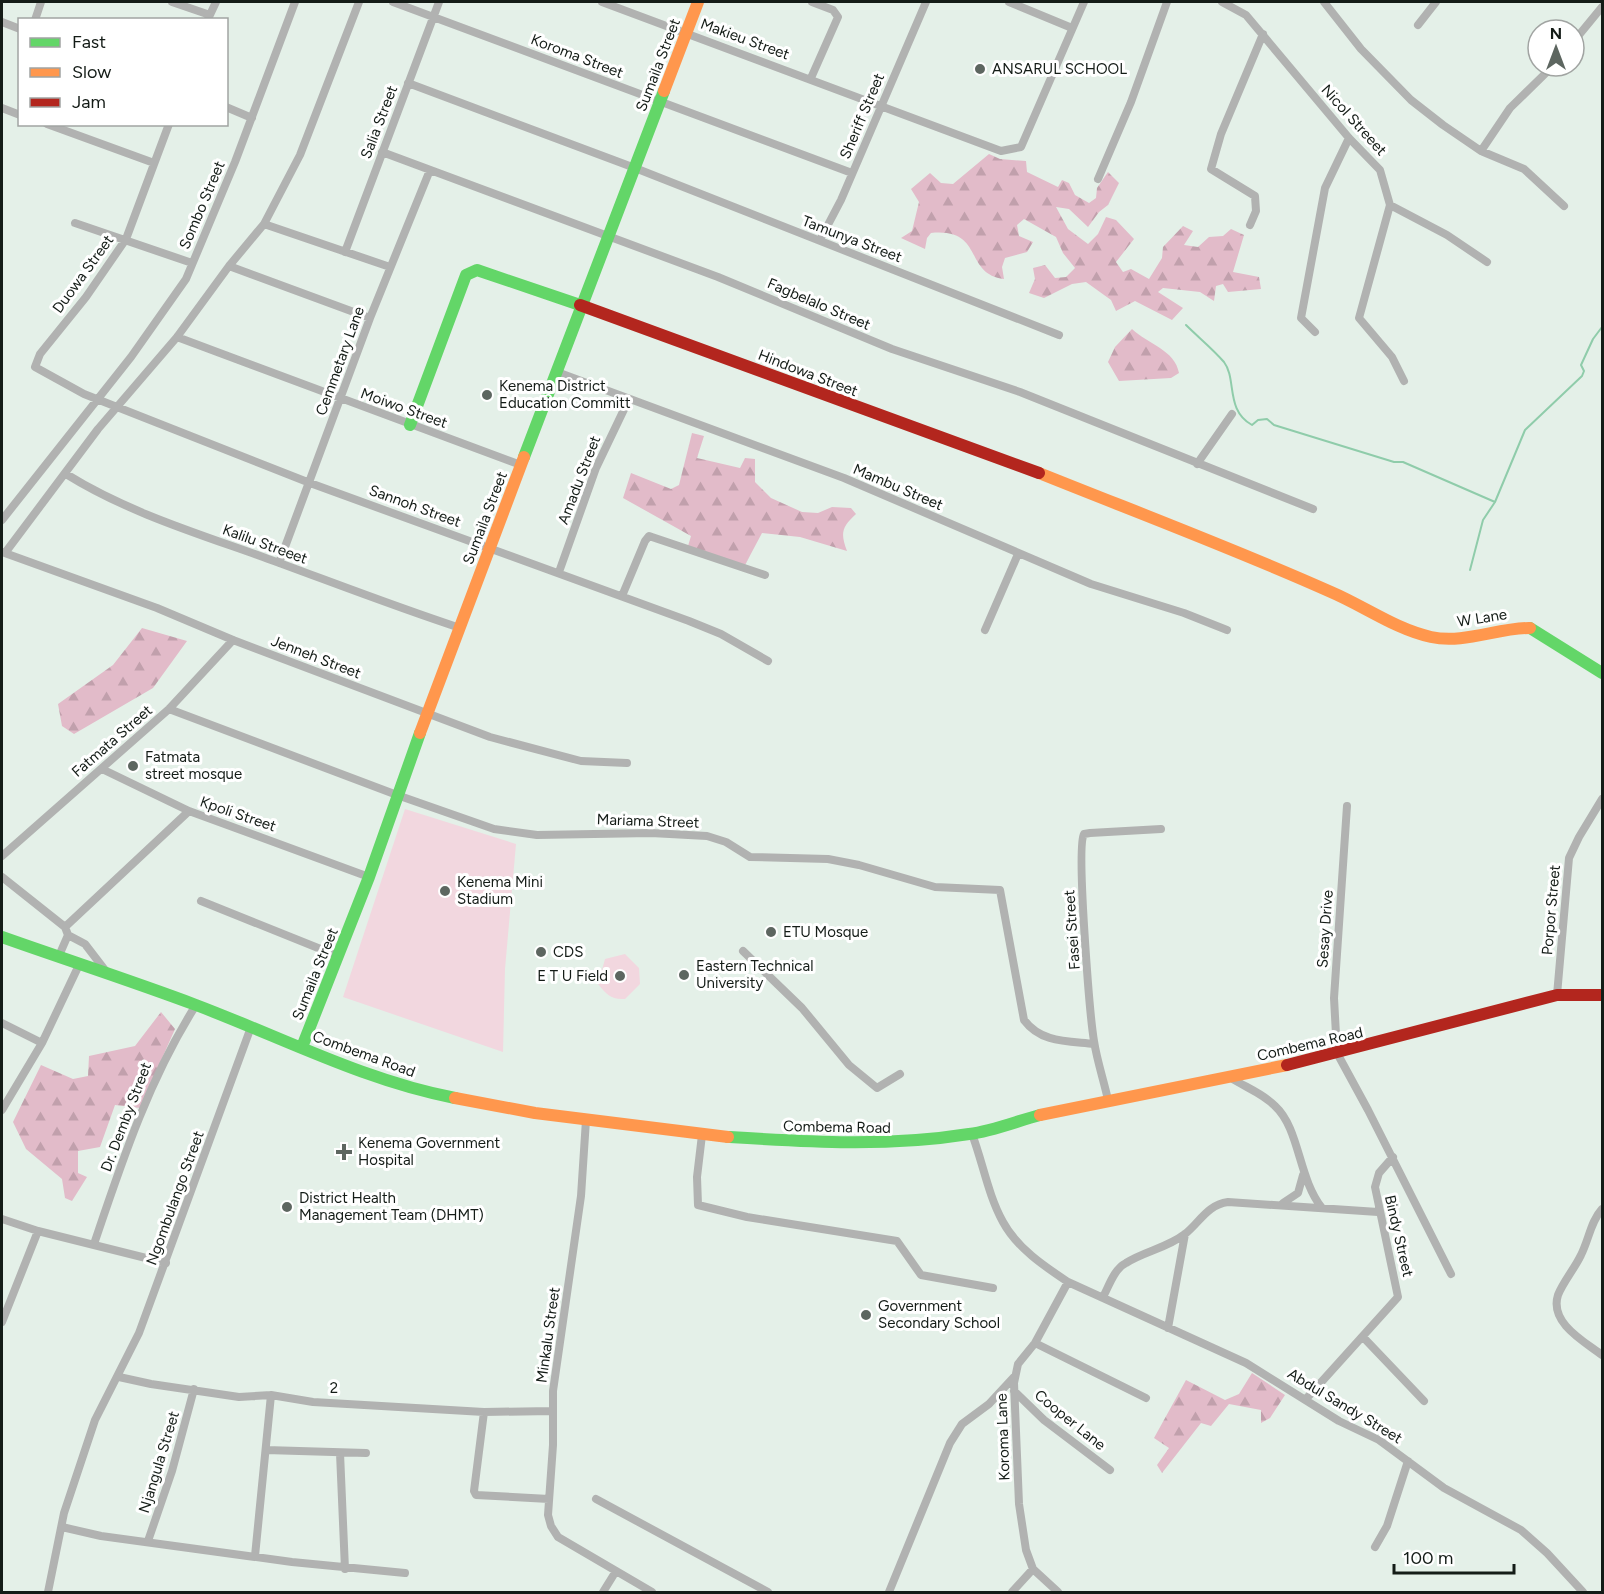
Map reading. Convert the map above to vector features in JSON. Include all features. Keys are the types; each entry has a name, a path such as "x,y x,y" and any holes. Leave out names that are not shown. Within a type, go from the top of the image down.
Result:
{"street":[{"path":"36,18 41,2"},
{"path":"172,2 209,17 216,2"},
{"name":"Sombo Street","path":"2,520 164,312 192,263 252,118 295,2"},
{"path":"3,553 117,406 177,337 229,266 264,224 300,155 358,2"},
{"name":"Koroma Street","path":"393,2 852,173"},
{"name":"Salia Street","path":"345,252 439,2"},
{"name":"Makieu Street","path":"602,2 811,78 880,107 1001,151 1016,150 1021,147 1072,27"},
{"name":"Sumaila Street","path":"302,1047 369,877 426,712 584,306 698,2"},
{"path":"811,78 838,17 832,10 812,2"},
{"name":"Sheriff Street","path":"820,240 852,173 926,2"},
{"path":"1009,2 1072,27 1084,2"},
{"path":"1098,179 1131,102 1167,2"},
{"name":"Nicol Streeet","path":"1222,2 1246,15 1349,138 1378,165 1390,205"},
{"path":"1324,2 1361,49 1390,80 1436,120 1481,151 1524,169 1564,206"},
{"path":"1418,25 1437,2"},
{"path":"1586,27 1602,7"},
{"path":"2,22 18,28"},
{"path":"1250,225 1256,211 1256,196 1211,169 1221,134 1263,34"},
{"path":"1481,151 1510,108 1542,78"},
{"name":"Tamunya Street","path":"408,83 635,168 1059,335"},
{"path":"2,108 18,114"},
{"path":"228,108 252,118"},
{"path":"52,126 154,163"},
{"name":"Duowa Street","path":"98,398 62,384 34,365 40,354 86,297 126,239 168,126"},
{"path":"1315,332 1301,318 1300,313 1308,288 1324,188 1349,138"},
{"name":"Fagbelalo Street","path":"382,152 718,277 892,349 1020,393 1313,509"},
{"name":"Cemmetary Lane","path":"279,563 370,318 429,170"},
{"path":"1404,381 1392,357 1359,318 1390,205 1447,235 1487,262"},
{"path":"75,223 192,263"},
{"path":"264,224 390,267"},
{"path":"229,266 370,318"},
{"name":"Hindowa Street","path":"410,425 442,333 470,271 484,272 773,374 934,436 1022,466 1332,592 1360,607"},
{"name":"Moiwo Street","path":"177,337 521,465"},
{"name":"Mambu Street","path":"557,372 844,478 1091,584 1184,613 1227,630"},
{"name":"Sannoh Street","path":"98,398 310,483 559,572 721,634 768,661"},
{"name":"Amadu Street","path":"559,572 596,468 629,399"},
{"path":"1197,464 1232,414"},
{"name":"Kalilu Streeet","path":"66,474 98,494 126,506 381,602 460,628"},
{"path":"622,596 645,541 650,536 765,575"},
{"name":"Jenneh Street","path":"3,553 157,608 233,640 490,737 581,761 627,763"},
{"path":"985,630 1018,554"},
{"name":"W Lane","path":"1360,607 1432,637 1471,638 1510,628 1530,628 1602,673"},
{"name":"Fatmata Street","path":"2,856 169,709 233,640"},
{"name":"Mariama Street","path":"169,709 472,822 514,833 685,834 716,839 750,857 828,859 859,865 935,887 1000,890 1024,1020 1031,1030 1047,1039 1094,1044"},
{"name":"Kpoli Street","path":"102,769 189,811 369,877"},
{"name":"Porpor Street","path":"1557,995 1569,858 1602,800"},
{"name":"Sesay Drive","path":"1337,1053 1334,998 1347,806"},
{"path":"2,937 58,958 66,931 189,811"},
{"name":"Fasei Street","path":"1108,1100 1094,1044 1080,868 1081,839 1084,834 1090,833 1161,829"},
{"path":"2,877 66,931 85,944 108,974"},
{"path":"201,901 338,956"},
{"path":"743,951 802,1008 849,1065 877,1088 900,1074"},
{"name":"Combema Road","path":"58,958 196,1005 428,1093 474,1103 702,1135 818,1143 886,1143 972,1134 1007,1123 1108,1100 1231,1078 1337,1053 1458,1023 1557,995 1577,993 1602,995"},
{"path":"2,1110 42,1043 79,964"},
{"name":"Dr. Demby Street","path":"94,1244 153,1081 170,1046 196,1005"},
{"path":"2,1023 42,1043"},
{"name":"Ngombulango Street","path":"48,1593 62,1527 95,1420 119,1377 139,1333 251,1027"},
{"name":"Bindy Street","path":"1337,1053 1393,1157 1451,1274"},
{"path":"1231,1078 1275,1105 1284,1117 1303,1174 1322,1208"},
{"name":"Minkalu Street","path":"586,1120 581,1196 552,1411 553,1445 549,1499 551,1526 558,1537 652,1593"},
{"name":"Abdul Sandy Street","path":"972,1134 1003,1223 1030,1255 1068,1282 1246,1363 1339,1421 1379,1440 1459,1497 1521,1530 1547,1553 1583,1593"},
{"path":"702,1135 698,1205 747,1217 897,1241 921,1275 993,1288"},
{"name":"Bindy Street","path":"1306,1399 1363,1337 1399,1293 1378,1212 1376,1180 1384,1164 1393,1157"},
{"path":"1280,1204 1298,1193 1303,1174"},
{"path":"1103,1297 1118,1269 1185,1234 1218,1204 1280,1204 1378,1212"},
{"path":"1602,1209 1596,1216 1585,1248 1558,1296 1558,1306 1568,1328 1602,1355"},
{"path":"2,1219 38,1231 166,1263"},
{"path":"2,1322 38,1231"},
{"path":"1168,1328 1185,1234"},
{"name":"Koroma Lane","path":"1033,1569 1026,1550 1019,1504 1014,1377 1018,1364 1035,1343 1068,1282"},
{"path":"1363,1337 1424,1401"},
{"path":"1035,1343 1146,1398"},
{"name":"2","path":"119,1377 240,1397 270,1395 313,1402 484,1412 552,1411"},
{"path":"889,1593 950,1443 962,1424 989,1404 1014,1377"},
{"name":"Njangula Street","path":"148,1541 172,1471 194,1389"},
{"name":"Cooper Lane","path":"1014,1391 1044,1420 1110,1470"},
{"path":"255,1556 270,1395"},
{"path":"484,1412 474,1491 476,1495 549,1499"},
{"path":"266,1450 366,1453"},
{"path":"340,1453 345,1569"},
{"path":"1375,1547 1387,1526 1407,1461"},
{"path":"596,1499 768,1593"},
{"path":"62,1527 101,1536 345,1569 405,1573"},
{"path":"1012,1593 1033,1569 1058,1593"},
{"path":"603,1593 616,1571"}],"green space":[{"path":"989,154 1000,159 1026,161 1027,172 1058,187 1062,180 1069,183 1075,195 1089,203 1096,198 1097,188 1108,172 1119,183 1108,205 1099,212 1088,227 1069,209 1056,207 1068,229 1088,244 1098,234 1106,217 1116,220 1134,239 1116,262 1123,272 1131,269 1149,279 1162,258 1163,247 1183,226 1193,231 1184,245 1198,247 1209,237 1223,236 1231,229 1244,235 1233,272 1259,277 1261,289 1228,292 1223,284 1216,286 1214,301 1200,292 1163,288 1158,292 1183,308 1172,320 1135,301 1116,311 1111,300 1086,282 1072,284 1044,298 1029,293 1035,279 1033,268 1045,265 1055,278 1066,277 1075,268 1063,253 1056,237 1024,219 1017,225 1019,236 1033,242 1027,252 1005,258 1002,267 1004,279 991,275 983,269 967,244 959,237 948,233 931,233 927,238 925,249 901,238 912,231 919,202 911,189 930,173 941,183 953,184"},
{"path":"1132,329 1167,353 1179,373 1171,378 1119,381 1108,362 1115,347"},
{"path":"692,433 704,436 697,458 740,468 745,458 755,459 755,482 771,498 802,512 818,513 832,507 851,508 856,514 845,527 843,535 847,551 800,537 762,533 745,565 688,546 691,536 623,498 631,473 671,489 679,485"},
{"path":"142,628 187,641 153,688 74,734 62,726 58,704 113,665"},
{"path":"161,1012 175,1029 140,1108 115,1105 100,1147 78,1151 78,1173 87,1177 72,1201 65,1198 62,1179 26,1149 13,1122 41,1065 73,1079 88,1076 89,1056 135,1046"},
{"path":"1252,1373 1285,1395 1270,1418 1261,1423 1261,1410 1229,1404 1211,1426 1201,1423 1162,1473 1157,1465 1169,1448 1154,1438 1186,1380 1225,1400 1239,1394"}],"shaded area":[{"name":"Kenema Mini Stadium","path":"405,809 516,844 505,969 503,1052 343,997"},
{"name":"E T U Field","path":"625,954 639,968 640,984 625,999 612,997 598,984 605,959"}],"waterway":[{"path":"1186,325 1224,362 1228,369 1238,411 1252,425 1258,420 1267,419 1274,425 1394,462 1403,462 1495,502"},
{"path":"1470,570 1483,520 1495,502 1525,430 1582,376 1584,371 1581,365 1593,339 1602,327"}],"traffic: fast":[{"path":"524,457 664,91"},
{"path":"410,425 466,275 477,270 580,305"},
{"path":"1530,628 1602,673"},
{"path":"302,1047 369,877 420,733"},
{"path":"2,937 228,1017 356,1070 455,1098"},
{"path":"728,1137 818,1142 909,1141 978,1133 1040,1115"}],"traffic: slow":[{"path":"664,91 698,2"},
{"path":"420,733 524,457"},
{"path":"1039,473 1295,576 1392,623 1418,633 1443,639 1456,639 1530,628"},
{"path":"1040,1115 1287,1065"},
{"path":"455,1098 535,1113 728,1137"}],"traffic: jam":[{"path":"580,305 1039,473"},
{"path":"1287,1065 1557,995 1602,995"}],"place":[{"name":"ANSARUL SCHOOL","path":"980,69"},
{"name":"Kenema District Education Committ","path":"487,395"},
{"name":"Fatmata street mosque","path":"133,766"},
{"name":"Kenema Mini Stadium","path":"445,891"},
{"name":"ETU Mosque","path":"771,932"},
{"name":"CDS","path":"541,952"},
{"name":"Eastern Technical University","path":"684,975"},
{"name":"E T U Field","path":"620,976"},
{"name":"Kenema Government Hospital","path":"344,1152"},
{"name":"District Health Management Team (DHMT)","path":"287,1207"},
{"name":"Government Secondary School","path":"866,1315"}]}
